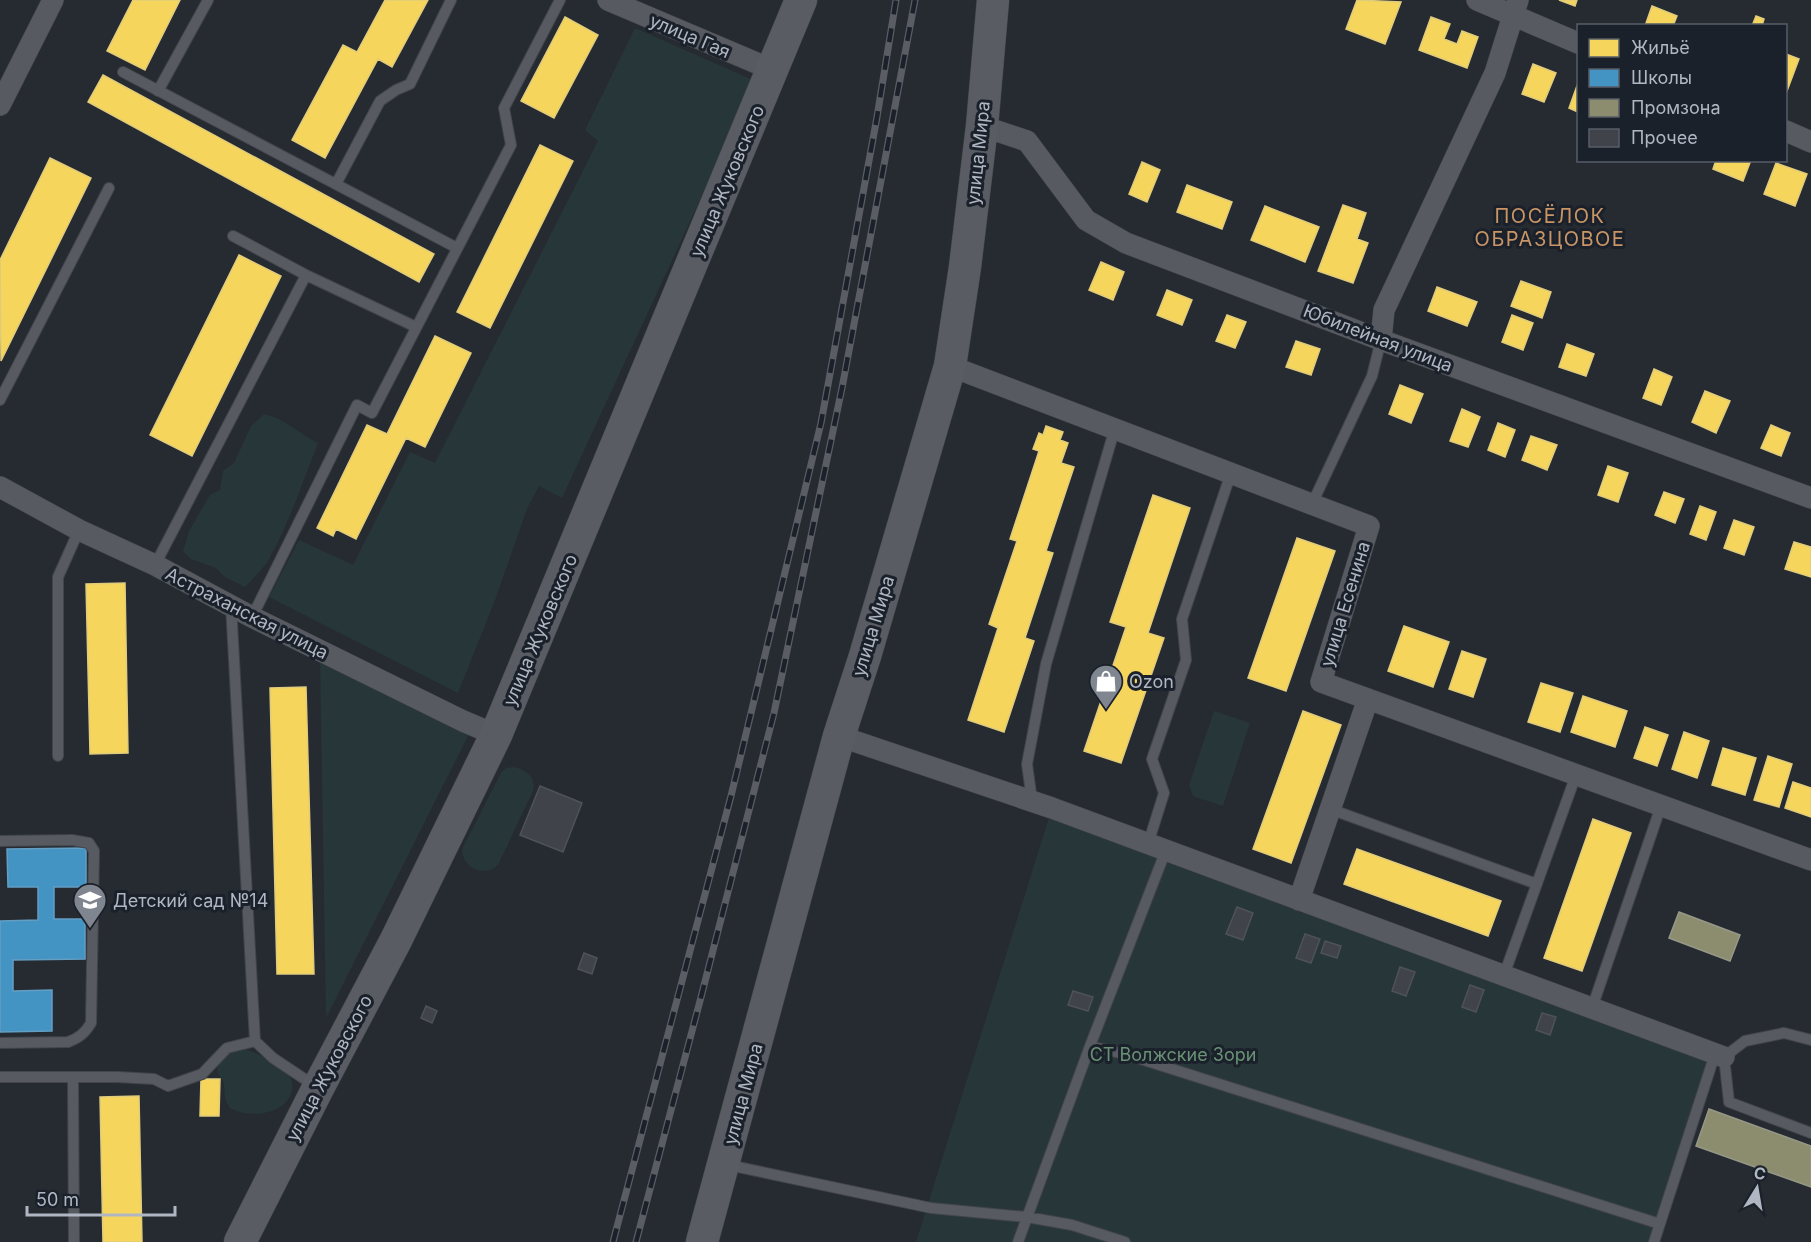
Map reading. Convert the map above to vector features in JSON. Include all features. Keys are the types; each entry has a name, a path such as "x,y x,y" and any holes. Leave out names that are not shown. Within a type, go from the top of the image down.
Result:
{"main road":[{"name":"улица Жуковского","path":"240,1242 396,940 496,735 801,0"},
{"name":"улица Мира","path":"702,1242 838,736 865,656 950,366 982,126 993,0"}],"street":[{"path":"0,105 53,0"},
{"name":"улица Гая","path":"608,0 644,8 772,70"},
{"path":"1477,0 1515,7 1577,42"},
{"path":"1381,340 1384,310 1495,73 1515,7"},
{"name":"Юбилейная улица","path":"982,126 1027,141 1086,220 1126,243 1381,340 1811,498"},
{"path":"1787,132 1811,142"},
{"name":"улица Есенина","path":"950,366 1369,526 1321,682 1811,860"},
{"name":"Астраханская улица","path":"0,487 79,530 154,565 252,617 496,735"},
{"path":"1299,900 1368,699"},
{"path":"838,736 1032,801 1720,1055"}],"lane":[{"path":"158,91 208,0"},
{"path":"336,184 380,101 410,84 451,0"},
{"path":"252,617 357,405 372,413 511,146 504,108 560,0"},
{"path":"123,72 457,248"},
{"path":"0,400 109,188"},
{"path":"233,236 416,327"},
{"path":"154,565 306,274"},
{"path":"1312,504 1372,376 1381,340"},
{"path":"1032,801 1027,764 1046,664 1114,428"},
{"path":"1018,1242 1090,1046 1157,847 1164,793 1152,759 1186,660 1182,620 1231,473"},
{"path":"58,756 57,577 79,530"},
{"path":"231,605 255,1041 273,1058 318,1088"},
{"path":"1504,975 1576,775"},
{"path":"1592,1008 1661,806"},
{"path":"1330,809 1537,884"},
{"path":"0,841 72,840 88,843 94,851 91,1023 86,1032 68,1042 0,1042"},
{"path":"1654,1242 1720,1055 1745,1041 1784,1033 1811,1040"},
{"path":"0,1077 154,1079 168,1086 202,1074 227,1048 255,1041"},
{"path":"1090,1046 1128,1055 1660,1224"},
{"path":"1720,1055 1729,1102 1811,1133"},
{"path":"73,1077 74,1242"},
{"path":"724,1164 931,1208 1027,1217 1072,1225 1125,1242"}],"green space":[{"path":"635,28 755,81 562,498 539,486 527,509 494,603 458,693 269,597 299,540 353,565 410,452 435,463 598,141 585,130"},
{"path":"264,414 272,416 318,443 283,531 269,559 245,587 225,577 216,568 191,559 183,551 189,531 210,495 220,490 223,471 234,463 251,426"},
{"path":"320,656 470,732 326,1018"},
{"path":"1214,711 1250,723 1223,806 1193,796 1189,785"},
{"path":"514,767 530,775 534,786 533,791 498,865 486,871 480,871 470,866 463,856 462,849 501,773 506,768"},
{"name":"СТ Волжские Зори","path":"1052,808 1715,1054 1654,1242 916,1242"},
{"path":"234,1048 256,1053 286,1072 291,1079 292,1086 287,1101 280,1107 264,1113 246,1113 230,1108 224,1083 217,1067 220,1060"}],"building: Жильё":[{"path":"133,0 180,0 145,70 107,51"},
{"path":"385,0 428,0 392,67 378,59 325,158 292,140 343,45 357,52"},
{"path":"1357,0 1401,2 1385,44 1346,29"},
{"path":"1559,0 1577,0 1575,6"},
{"path":"1652,6 1677,16 1674,24 1646,24"},
{"path":"1756,16 1764,19 1763,24 1753,24"},
{"path":"565,17 598,35 554,118 521,101"},
{"path":"1431,17 1450,24 1444,39 1457,44 1462,31 1478,37 1467,68 1419,50"},
{"path":"1787,54 1799,59 1787,91"},
{"path":"1533,64 1556,73 1544,102 1522,94"},
{"path":"103,75 434,254 419,282 88,102"},
{"path":"1577,86 1577,112 1569,108"},
{"path":"540,145 573,161 490,328 457,312"},
{"path":"50,158 91,178 1,361 0,260"},
{"path":"1142,162 1160,170 1147,202 1129,194"},
{"path":"1715,162 1750,162 1743,181 1713,169"},
{"path":"1776,163 1807,174 1795,206 1764,194"},
{"path":"1187,185 1232,202 1222,229 1177,212"},
{"path":"1343,205 1366,213 1357,239 1368,243 1353,283 1318,271"},
{"path":"1265,206 1319,227 1305,262 1251,240"},
{"path":"239,255 281,276 192,456 150,435"},
{"path":"1101,262 1124,272 1113,300 1089,290"},
{"path":"1521,281 1551,292 1542,318 1511,306"},
{"path":"1437,287 1477,302 1467,326 1428,311"},
{"path":"1167,290 1192,300 1182,325 1157,315"},
{"path":"1227,315 1246,322 1235,348 1216,341"},
{"path":"1512,315 1533,323 1523,350 1502,342"},
{"path":"435,336 471,353 425,447 406,438 356,539 336,529 333,536 317,528 367,425 387,434"},
{"path":"1296,341 1320,349 1311,375 1286,367"},
{"path":"1567,344 1594,354 1586,376 1559,367"},
{"path":"1654,369 1672,377 1661,405 1643,398"},
{"path":"1400,385 1423,394 1411,423 1389,414"},
{"path":"1705,391 1730,401 1716,433 1692,422"},
{"path":"1462,409 1480,417 1468,447 1450,441"},
{"path":"1498,423 1515,430 1505,457 1488,450"},
{"path":"1771,425 1790,433 1781,456 1761,448"},
{"path":"1046,426 1063,432 1060,440 1068,443 1061,463 1074,467 1046,551 1053,553 1025,638 1034,641 1004,732 968,720 998,628 989,624 1017,541 1010,539 1039,451 1033,449 1039,433 1043,435"},
{"path":"1531,436 1557,445 1547,470 1522,460"},
{"path":"1608,466 1628,473 1618,502 1598,495"},
{"path":"1664,492 1684,499 1675,523 1655,515"},
{"path":"1153,495 1190,508 1148,633 1164,638 1121,763 1084,751 1126,627 1110,622"},
{"path":"1700,506 1716,512 1706,540 1690,534"},
{"path":"1734,520 1754,527 1744,555 1724,548"},
{"path":"1297,538 1335,551 1286,691 1248,678"},
{"path":"1794,542 1811,547 1811,577 1785,569"},
{"path":"125,583 128,753 90,754 86,584"},
{"path":"1404,626 1449,642 1433,687 1388,671"},
{"path":"1462,651 1486,659 1473,697 1449,689"},
{"path":"1541,683 1573,693 1560,732 1528,722"},
{"path":"306,687 314,974 277,974 270,688"},
{"path":"1583,696 1627,711 1615,747 1571,732"},
{"path":"1303,711 1341,725 1291,863 1253,849"},
{"path":"1645,727 1668,735 1657,766 1634,758"},
{"path":"1684,732 1709,741 1697,778 1672,769"},
{"path":"1723,748 1756,758 1745,795 1712,785"},
{"path":"1768,756 1792,764 1779,807 1754,800"},
{"path":"1793,782 1811,788 1811,817 1785,808"},
{"path":"1593,819 1631,833 1582,971 1544,958"},
{"path":"1357,849 1501,901 1488,936 1344,884"},
{"path":"201,1079 220,1079 219,1116 200,1116"},
{"path":"139,1096 142,1242 103,1242 100,1097"}],"building: Школы":[{"path":"86,848 86,887 54,887 54,919 85,919 85,959 13,960 13,991 52,990 52,1031 0,1032 0,921 38,920 38,887 8,887 7,849"}],"building: Промзона":[{"path":"1679,912 1740,935 1730,961 1669,938"},
{"path":"1709,1109 1811,1146 1811,1187 1696,1146"}],"building: Прочее":[{"path":"540,786 582,803 563,852 520,835"},
{"path":"1237,907 1253,913 1243,940 1226,934"},
{"path":"1305,934 1320,939 1311,963 1296,958"},
{"path":"1325,941 1341,946 1337,958 1321,953"},
{"path":"584,953 597,958 592,974 578,969"},
{"path":"1400,967 1415,972 1406,996 1392,991"},
{"path":"1470,985 1484,990 1476,1012 1462,1007"},
{"path":"1073,991 1093,997 1088,1011 1068,1005"},
{"path":"426,1006 437,1011 432,1023 421,1018"},
{"path":"1542,1013 1556,1017 1550,1035 1536,1030"}],"railway":[{"path":"613,1242 731,796 821,423 896,0"},
{"path":"636,1242 774,713 842,388 915,0"}],"place":[{"name":"Ozon","path":"1106,710"},
{"name":"Детский сад №14","path":"90,929"}],"district":[{"name":"ПОСЁЛОК ОБРАЗЦОВОЕ","path":"1550,228"}]}
